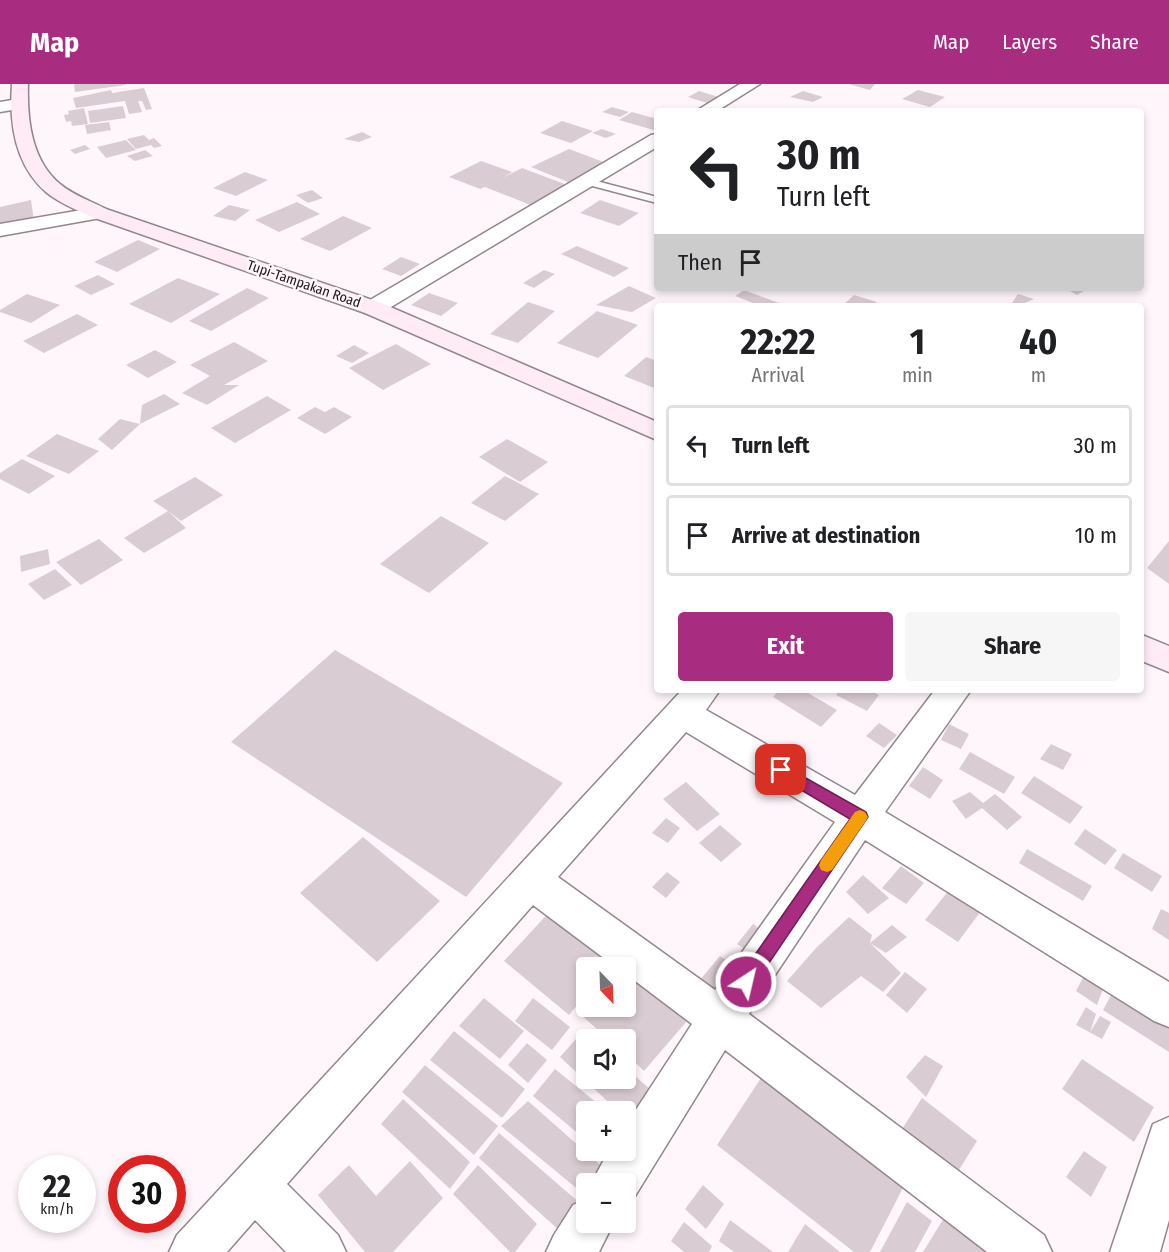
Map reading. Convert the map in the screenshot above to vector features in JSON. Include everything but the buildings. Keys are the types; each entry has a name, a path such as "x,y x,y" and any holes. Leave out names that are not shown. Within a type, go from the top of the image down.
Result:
{"main road":[{"name":"Tupi-Tampakan Road","path":"13,98 25,146 41,175 54,188 99,213 373,308 654,431"},
{"path":"1144,648 1169,660"}],"street":[{"path":"710,108 752,84"},
{"path":"373,308 654,141"},
{"path":"0,230 99,213"},
{"path":"622,1173 720,1019 860,817 952,693"},
{"path":"194,1252 693,701 860,817 1169,1006"},
{"path":"531,880 720,1019 1027,1252"},
{"path":"1135,1252 1169,1140"},
{"path":"254,1185 321,1252"},
{"path":"571,1252 583,1233"}],"lane":[{"path":"585,181 654,199"}],"slow traffic":[{"path":"827,865 860,817"}],"route":[{"path":"746,982 860,817 781,770"}]}
